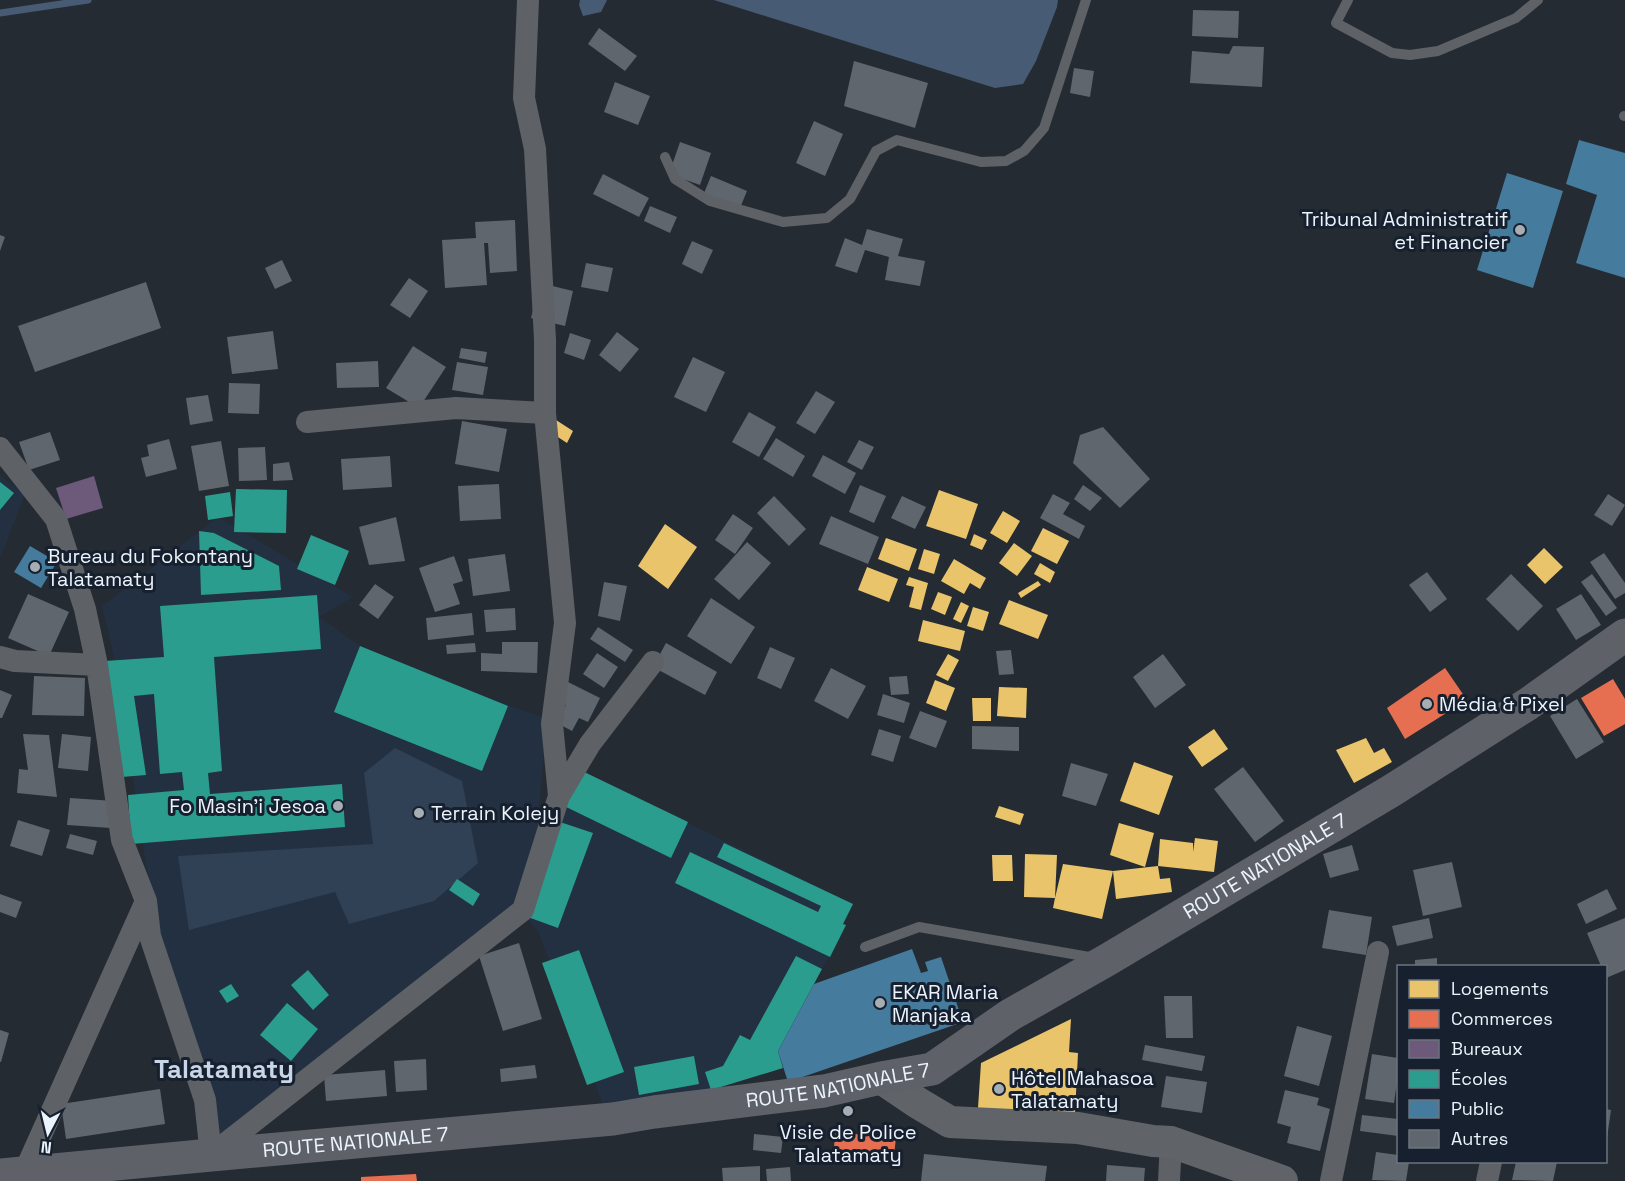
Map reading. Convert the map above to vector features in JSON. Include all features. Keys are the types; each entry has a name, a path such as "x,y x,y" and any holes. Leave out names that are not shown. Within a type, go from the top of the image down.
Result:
{"main road":[{"name":"ROUTE NATIONALE 7","path":"12,1174 613,1119 824,1091 932,1069 1010,1015 1391,791 1528,704 1625,635"}],"street":[{"path":"528,0 524,98 536,149 545,340 545,413 565,623 552,724 560,796"},
{"path":"307,422 456,408 545,413"},
{"path":"0,448 57,519 85,609 97,665 122,840 146,901 150,936 205,1100 212,1155"},
{"path":"0,657 15,661 97,665"},
{"path":"212,1155 523,910 560,796 590,744 653,662"},
{"path":"12,1174 146,901"},
{"path":"1331,1181 1378,952"},
{"path":"881,1078 950,1122 1078,1128 1171,1142 1282,1181"},
{"path":"1169,1181 1171,1142"},
{"path":"1487,1181 1491,1163"}],"lane":[{"path":"665,157 675,179 710,201 783,222 827,218 850,199 876,151 897,140 981,162 1006,161 1024,151 1044,128 1086,0"},
{"path":"1348,0 1336,23 1392,53 1410,55 1438,51 1516,18 1538,0"},
{"path":"865,947 920,927 1107,960"}],"shaded area":[{"path":"580,0 607,0 601,12 583,16 579,5"},
{"path":"714,0 1058,0 1036,61 1023,84 995,88"},
{"path":"0,475 25,495 0,558"},
{"name":"Fo Masin'i Jesoa","path":"218,517 353,597 319,617 363,648 547,719 537,833 512,907 216,1141 156,933 117,670 102,606"},
{"name":"Terrain Kolejy","path":"395,748 462,781 478,863 434,901 349,924 335,892 189,930 178,856 373,844 364,773"},
{"path":"578,769 853,904 843,924 846,925 830,957 821,969 778,1051 783,1068 711,1090 605,1110 538,931 525,916"}],"building: Logements":[{"path":"556,420 573,431 567,443 550,432"},
{"path":"939,490 978,504 966,539 926,526"},
{"path":"1003,511 1020,521 1007,543 990,533"},
{"path":"665,524 697,547 668,589 638,566"},
{"path":"1043,528 1069,541 1057,564 1031,551"},
{"path":"974,534 987,540 982,550 970,545"},
{"path":"886,538 917,549 909,571 878,559"},
{"path":"1014,543 1032,556 1017,576 999,563"},
{"path":"1544,548 1563,567 1545,584 1527,565"},
{"path":"924,549 940,554 934,574 918,569"},
{"path":"954,559 986,578 980,589 970,583 964,594 941,581"},
{"path":"1040,563 1055,572 1050,583 1034,574"},
{"path":"867,567 898,579 889,602 858,590"},
{"path":"909,577 928,583 921,610 909,607 914,587 906,585"},
{"path":"1038,581 1041,585 1021,598 1018,593"},
{"path":"938,592 952,597 945,615 931,609"},
{"path":"1009,600 1048,615 1038,639 999,624"},
{"path":"961,602 969,606 961,623 953,619"},
{"path":"973,607 989,612 983,631 967,626"},
{"path":"923,620 965,631 960,651 918,641"},
{"path":"948,654 959,660 948,681 936,675"},
{"path":"935,680 955,688 946,711 926,703"},
{"path":"999,687 1027,688 1026,718 997,716"},
{"path":"972,698 991,698 991,721 973,721"},
{"path":"1214,729 1228,749 1202,767 1188,747"},
{"path":"1366,738 1374,753 1384,748 1392,762 1354,783 1336,750"},
{"path":"1134,762 1173,776 1159,815 1120,801"},
{"path":"999,806 1024,814 1020,825 995,817"},
{"path":"1119,823 1154,833 1145,867 1110,855"},
{"path":"1195,838 1218,841 1214,872 1158,866 1160,839 1193,843 1193,852"},
{"path":"1025,854 1057,855 1055,898 1024,897"},
{"path":"992,855 1012,855 1013,881 993,881"},
{"path":"1063,864 1113,871 1102,919 1053,908"},
{"path":"1158,866 1160,879 1170,878 1172,892 1116,899 1113,871"},
{"path":"1071,1019 1069,1052 1078,1053 1075,1114 978,1108 981,1063"}],"building: Commerces":[{"name":"Média & Pixel","path":"1445,668 1467,700 1405,739 1387,708"},
{"path":"1613,679 1625,699 1625,724 1604,736 1581,698"},
{"path":"835,1132 896,1138 894,1155 834,1149"},
{"path":"416,1174 417,1181 361,1181 361,1177"}],"building: Bureaux":[{"path":"94,476 103,508 66,519 56,488"}],"building: Écoles":[{"path":"0,482 14,493 0,510"},
{"path":"236,489 287,490 286,533 234,532"},
{"path":"230,492 233,516 208,520 205,496"},
{"path":"199,531 214,533 279,566 281,590 201,595"},
{"path":"311,535 349,551 335,585 297,569"},
{"path":"317,595 321,649 214,657 222,771 208,773 210,794 342,784 345,827 131,844 128,795 184,790 182,772 160,774 154,694 134,696 146,775 122,777 105,661 164,657 160,606"},
{"path":"360,646 508,706 482,771 334,712"},
{"path":"578,769 688,822 671,858 562,805"},
{"path":"560,822 593,833 558,928 525,916"},
{"path":"724,843 853,904 843,924 846,925 830,957 675,883 690,852 818,912 821,906 717,857"},
{"path":"457,879 480,894 473,906 449,890"},
{"path":"579,950 624,1072 587,1085 542,963"},
{"path":"796,956 822,969 778,1051 783,1068 711,1090 705,1072 723,1066 740,1035 750,1040"},
{"path":"308,970 329,995 313,1010 291,985"},
{"path":"231,984 239,996 227,1003 219,991"},
{"path":"287,1003 318,1029 291,1061 260,1035"},
{"path":"694,1056 699,1084 639,1095 634,1067"}],"building: Public":[{"path":"1579,140 1625,153 1625,278 1576,263 1597,195 1566,184"},
{"name":"Tribunal Administratif et Financier","path":"1507,173 1563,191 1533,288 1477,270"},
{"name":"Bureau du Fokontany Talatamaty","path":"30,546 57,562 41,588 14,572"},
{"name":"EKAR Maria Manjaka","path":"912,949 921,973 928,971 925,962 941,957 963,1022 788,1082 778,1051 814,984"}],"building: Autres":[{"path":"1193,10 1239,11 1238,38 1192,36"},
{"path":"599,28 637,56 625,71 588,44"},
{"path":"1233,46 1264,47 1262,87 1190,83 1192,51 1229,54"},
{"path":"854,61 928,83 915,128 844,106"},
{"path":"1074,68 1094,71 1090,97 1070,93"},
{"path":"615,82 650,96 638,125 604,112"},
{"path":"814,121 843,134 825,176 796,163"},
{"path":"680,142 711,153 700,185 669,174"},
{"path":"603,174 649,198 639,217 593,194"},
{"path":"711,176 747,191 738,213 702,198"},
{"path":"650,206 677,217 670,233 644,221"},
{"path":"515,220 517,271 490,273 488,243 484,243 487,285 445,288 442,240 476,238 475,222"},
{"path":"867,229 903,239 898,256 925,261 920,286 885,280 889,257 865,250 857,273 835,266 845,238 862,245"},
{"path":"0,235 5,237 0,251"},
{"path":"692,241 713,250 702,274 682,264"},
{"path":"282,260 292,281 275,289 265,268"},
{"path":"586,263 613,268 608,292 581,287"},
{"path":"409,278 428,291 410,318 390,305"},
{"path":"146,282 161,328 35,372 18,326"},
{"path":"540,283 573,291 565,326 531,318"},
{"path":"273,331 278,369 232,374 227,337"},
{"path":"617,332 639,349 620,372 599,355"},
{"path":"570,333 591,340 584,360 564,353"},
{"path":"413,346 446,367 419,408 386,388"},
{"path":"461,348 487,352 485,363 459,358"},
{"path":"693,357 725,372 706,412 674,397"},
{"path":"378,361 379,387 337,388 336,363"},
{"path":"457,362 488,367 483,395 452,390"},
{"path":"229,383 260,384 259,414 228,413"},
{"path":"816,391 835,402 815,434 796,423"},
{"path":"208,395 213,421 190,425 186,398"},
{"path":"749,412 776,427 759,457 732,442"},
{"path":"462,421 507,429 499,472 455,464"},
{"path":"1103,427 1150,479 1120,508 1073,463 1080,435"},
{"path":"50,432 60,460 29,470 19,442"},
{"path":"776,438 805,456 793,477 763,459"},
{"path":"169,439 177,469 146,477 141,458 149,456 147,445"},
{"path":"859,440 874,447 862,470 847,462"},
{"path":"221,441 229,486 199,491 191,446"},
{"path":"265,447 267,480 239,481 238,448"},
{"path":"823,455 856,473 845,494 812,476"},
{"path":"390,456 392,487 343,490 341,459"},
{"path":"289,462 293,480 273,481 273,464"},
{"path":"499,484 501,519 460,521 458,486"},
{"path":"860,485 886,496 874,523 849,512"},
{"path":"1083,485 1102,498 1090,511 1074,499"},
{"path":"1053,494 1070,503 1063,514 1085,526 1079,539 1040,518"},
{"path":"1608,494 1625,505 1612,526 1594,515"},
{"path":"774,496 806,529 789,546 757,513"},
{"path":"902,496 926,507 915,529 891,518"},
{"path":"733,514 753,528 735,554 715,540"},
{"path":"831,516 879,537 868,564 819,544"},
{"path":"396,517 405,561 369,565 359,527"},
{"path":"747,542 771,563 739,600 714,579"},
{"path":"1604,553 1625,583 1625,593 1615,599 1590,562"},
{"path":"505,554 510,591 473,596 468,559"},
{"path":"454,556 463,581 453,584 460,604 435,612 419,568"},
{"path":"1427,572 1447,599 1430,612 1409,585"},
{"path":"1511,574 1543,606 1518,631 1486,599"},
{"path":"1592,574 1617,608 1606,616 1581,582"},
{"path":"604,582 627,586 620,621 598,616"},
{"path":"375,584 394,597 378,619 359,605"},
{"path":"28,594 69,612 49,656 8,638"},
{"path":"1581,594 1601,625 1576,640 1556,609"},
{"path":"711,598 755,627 731,664 687,636"},
{"path":"515,608 516,630 486,632 484,610"},
{"path":"472,613 474,635 428,640 426,618"},
{"path":"598,627 633,650 625,662 590,639"},
{"path":"502,642 538,642 537,673 481,671 481,653 502,654"},
{"path":"475,643 476,652 447,654 446,645"},
{"path":"666,643 717,672 705,695 653,667"},
{"path":"770,647 795,658 781,689 757,678"},
{"path":"1011,650 1014,674 999,675 996,651"},
{"path":"597,653 618,667 604,688 583,674"},
{"path":"1163,654 1186,685 1155,708 1133,677"},
{"path":"831,668 866,686 848,719 814,701"},
{"path":"34,676 85,678 84,716 32,715"},
{"path":"907,676 909,694 891,695 889,677"},
{"path":"568,682 600,698 588,722 579,718 572,731 557,723 566,705 559,702"},
{"path":"0,690 12,695 2,718 0,718"},
{"path":"883,694 910,703 904,723 877,715"},
{"path":"1577,699 1604,742 1576,759 1550,716"},
{"path":"920,711 947,721 936,748 909,738"},
{"path":"972,726 1019,727 1019,751 972,749"},
{"path":"879,729 901,736 893,762 871,755"},
{"path":"23,734 49,735 57,797 17,793 19,769 28,770"},
{"path":"62,734 91,737 88,771 58,768"},
{"path":"1071,763 1108,774 1096,806 1062,796"},
{"path":"1243,767 1284,821 1255,842 1214,789"},
{"path":"70,798 114,801 111,828 67,825"},
{"path":"18,820 50,830 42,856 10,846"},
{"path":"70,834 97,841 93,855 66,848"},
{"path":"1352,845 1359,870 1330,878 1323,854"},
{"path":"1452,862 1462,907 1423,916 1413,870"},
{"path":"1607,889 1617,909 1586,924 1577,904"},
{"path":"0,894 22,902 16,918 0,912"},
{"path":"1329,910 1372,917 1366,955 1322,948"},
{"path":"1429,918 1433,938 1397,946 1392,926"},
{"path":"1625,918 1625,970 1607,978 1607,965 1601,965 1587,933"},
{"path":"519,943 542,1019 503,1031 479,956"},
{"path":"1437,958 1437,965 1415,965 1415,960"},
{"path":"1164,996 1192,996 1193,1038 1166,1038"},
{"path":"1297,1026 1332,1036 1319,1086 1284,1076"},
{"path":"0,1030 9,1033 1,1062 0,1062"},
{"path":"1145,1045 1205,1056 1202,1071 1142,1060"},
{"path":"1372,1054 1397,1058 1394,1103 1365,1099"},
{"path":"426,1059 427,1090 396,1092 394,1061"},
{"path":"535,1065 537,1078 501,1082 500,1069"},
{"path":"385,1070 387,1096 326,1101 324,1075"},
{"path":"1166,1076 1207,1082 1202,1113 1161,1107"},
{"path":"160,1089 165,1124 66,1139 61,1104"},
{"path":"1285,1090 1319,1098 1317,1105 1330,1109 1320,1151 1287,1143 1291,1127 1277,1123"},
{"path":"1607,1109 1611,1110 1607,1138"},
{"path":"1362,1115 1397,1119 1397,1136 1360,1131"},
{"path":"754,1134 783,1137 781,1153 753,1150"},
{"path":"1376,1152 1397,1155 1397,1163 1409,1163 1406,1181 1372,1180"},
{"path":"924,1154 1047,1166 1045,1181 921,1181"},
{"path":"1516,1163 1557,1163 1553,1181 1512,1180"},
{"path":"1107,1165 1145,1168 1144,1181 1106,1181"},
{"path":"760,1166 760,1181 723,1181 722,1168"},
{"path":"790,1167 791,1181 767,1181 766,1169"}],"waterway":[{"path":"0,13 88,0"}],"place":[{"name":"Tribunal Administratif et Financier","path":"1520,230"},
{"name":"Bureau du Fokontany Talatamaty","path":"35,567"},
{"name":"Média & Pixel","path":"1427,704"},
{"name":"Fo Masin'i Jesoa","path":"338,806"},
{"name":"Terrain Kolejy","path":"419,813"},
{"name":"EKAR Maria Manjaka","path":"880,1003"},
{"name":"Hôtel Mahasoa Talatamaty","path":"999,1089"},
{"name":"Visie de Police Talatamaty","path":"848,1111"}],"district":[{"name":"Talatamaty","path":"224,1069"}]}
